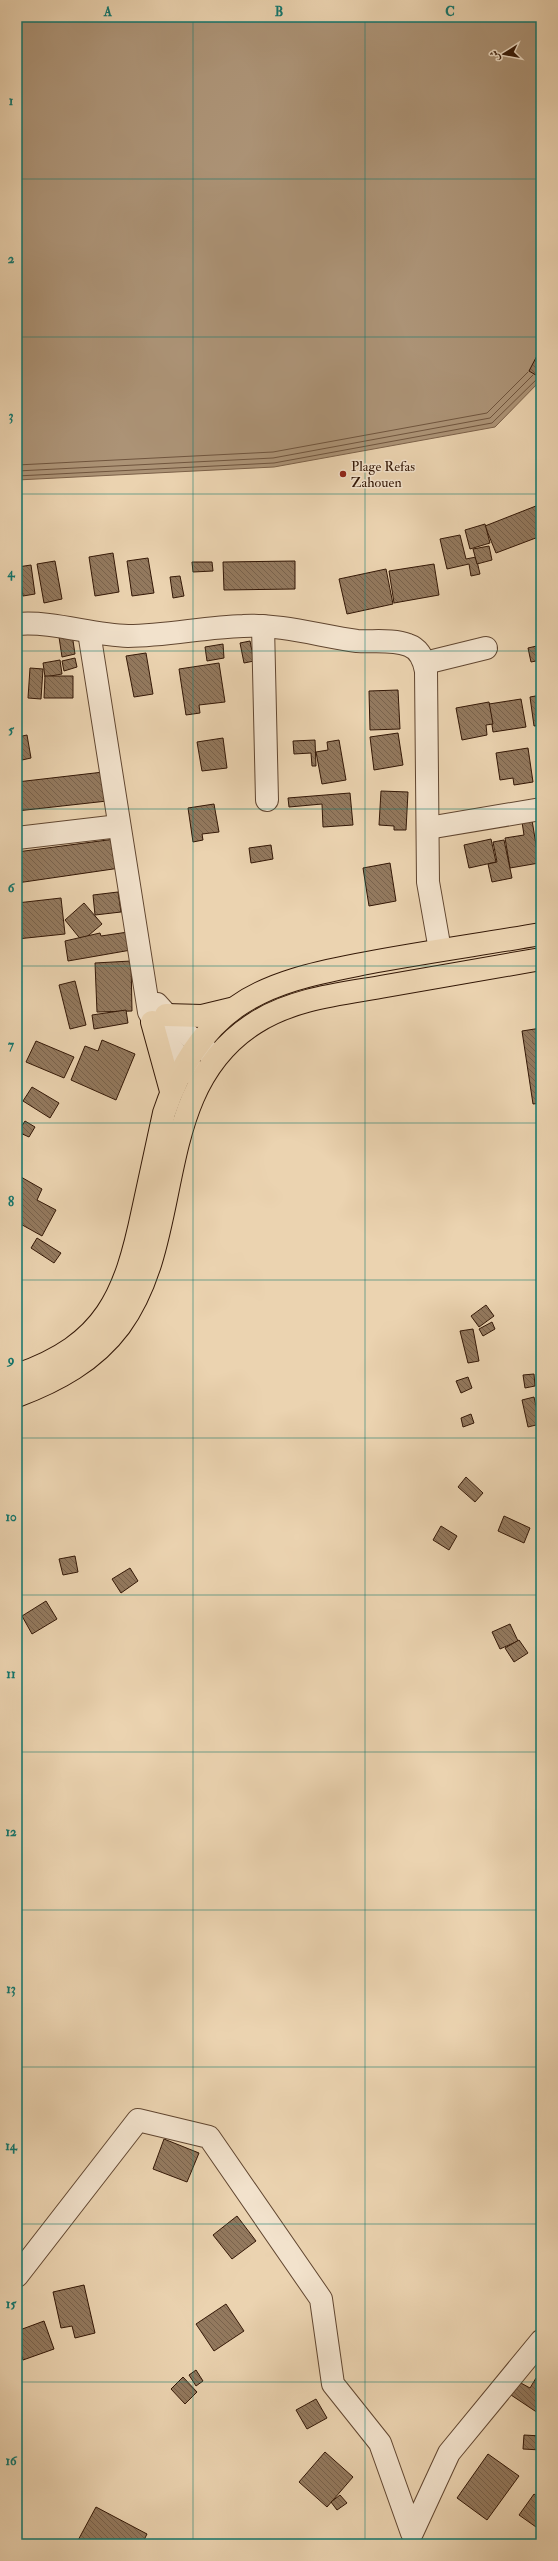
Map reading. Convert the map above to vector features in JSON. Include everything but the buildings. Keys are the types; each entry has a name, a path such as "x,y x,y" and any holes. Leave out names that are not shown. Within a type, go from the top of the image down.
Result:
{"main road":[{"path":"171,1091 159,1018 202,1016 236,1007 268,989 297,979 350,966 541,934"},
{"path":"17,1396 52,1382 89,1358 120,1327 132,1308 149,1268 183,1122 201,1079 216,1058 237,1036 254,1023 292,1004 541,959"},
{"path":"17,1375 40,1366 77,1345 92,1330 118,1297 133,1257 164,1113 171,1091 185,1063 198,1044 236,1007"}],"street":[{"path":"17,624 50,624 89,632 129,636 243,626 263,626 359,641 401,643 415,649 425,662 428,882 440,950"},
{"path":"263,626 267,800"},
{"path":"89,632 144,985 159,1018 164,1041 201,1079"},
{"path":"425,662 486,648"},
{"path":"428,828 541,808"},
{"path":"17,838 119,826"},
{"path":"159,1018 216,1058"},
{"path":"17,2276 138,2120 209,2137 321,2299 333,2384 380,2443 412,2533 449,2453 541,2341"}],"water":[{"path":"17,17 541,17 541,380 495,427 274,467 17,480"}],"place":[{"name":"Plage Refas Zahouen","path":"343,474"}]}
